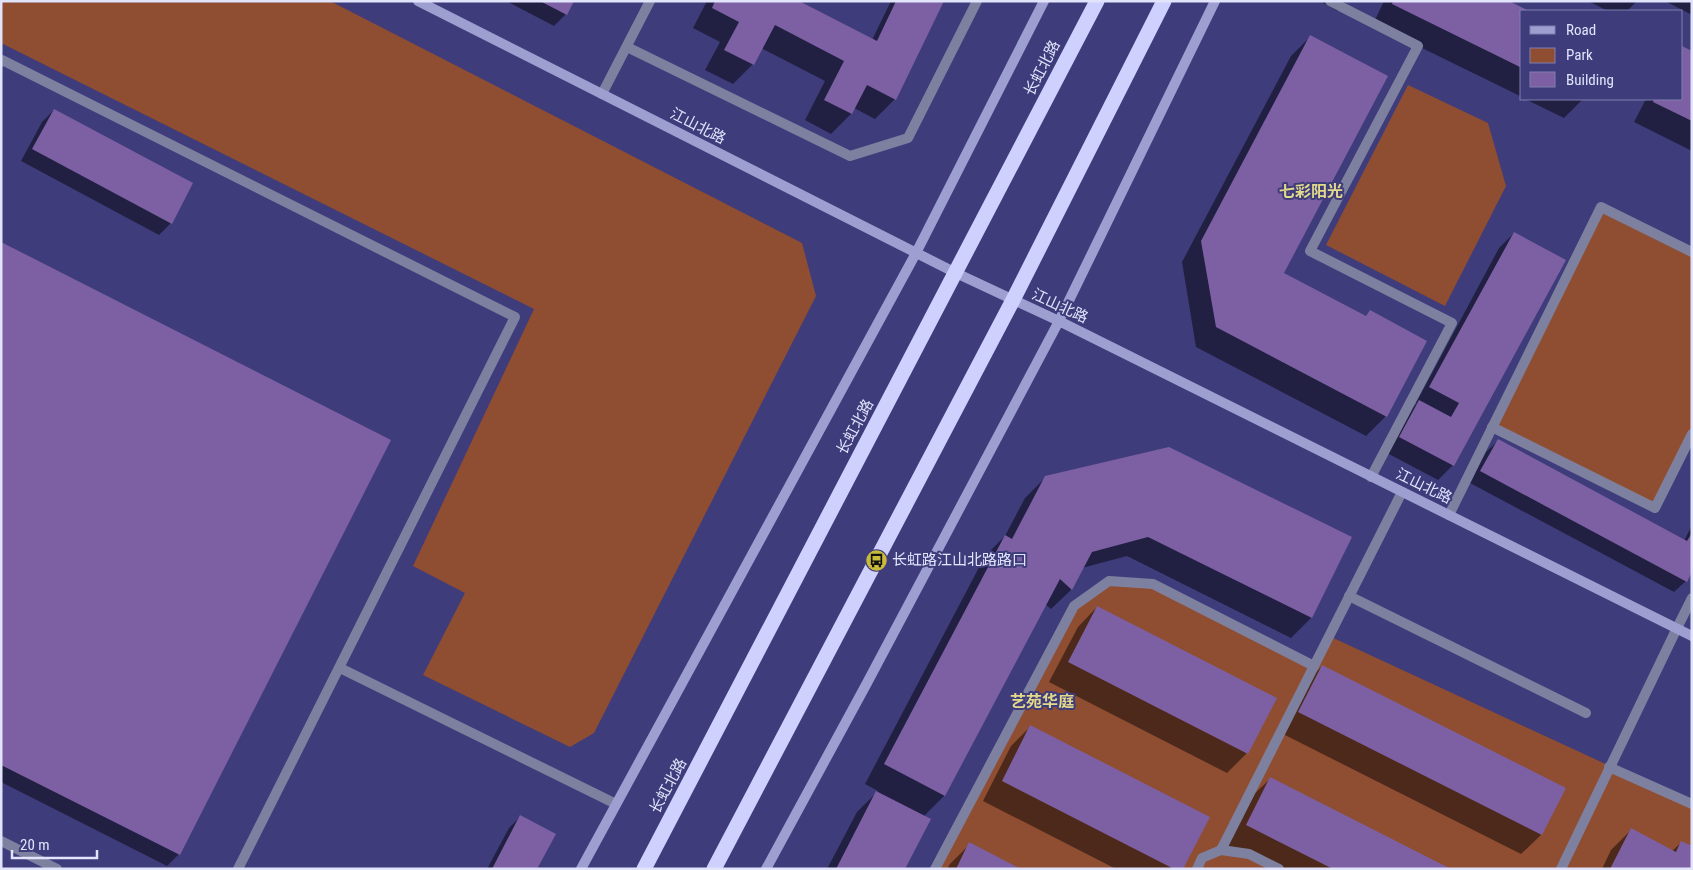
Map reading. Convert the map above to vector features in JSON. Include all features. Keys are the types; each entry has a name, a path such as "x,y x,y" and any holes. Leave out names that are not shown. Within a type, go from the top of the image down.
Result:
{"highway":[{"name":"长虹北路","path":"644,869 1097,1"},
{"path":"714,869 1013,300 1164,1"}],"street":[{"name":"江山北路","path":"418,1 956,273 1059,321 1692,636"},
{"path":"602,94 650,1"},
{"path":"626,47 850,156 908,138 977,1"},
{"path":"581,869 916,252 1044,1"},
{"path":"766,869 868,683 1059,321 1215,1"},
{"path":"1330,1 1418,46 1310,251 1452,323 1371,477"},
{"path":"1,62 2,60 11,64 515,317 238,869"},
{"path":"1448,515 1601,207 1692,252"},
{"path":"1492,427 1655,508 1692,434"},
{"path":"1221,850 1402,492"},
{"path":"936,869 1074,606 1109,581 1153,584 1314,666"},
{"path":"1349,596 1586,713"},
{"path":"1561,869 1692,598"},
{"path":"340,668 616,804"},
{"path":"1610,767 1692,804"},
{"path":"1,841 57,869"},
{"path":"1197,869 1202,858 1221,850 1249,854 1279,869"}],"green space":[{"path":"1,1 330,1 802,243 816,296 594,733 570,747 423,675 465,593 413,566 534,309 1,43"},
{"path":"1408,85 1488,123 1506,186 1445,306 1326,245"},
{"path":"1601,207 1692,252 1692,434 1655,508 1492,427"},
{"path":"1109,581 1153,584 1314,666 1329,636 1692,804 1692,869 935,869 1074,606"}],"building":[{"path":"540,1 574,1 567,15"},
{"path":"715,1 799,1 877,41 896,1 944,1 896,100 867,85 852,114 824,100 844,61 775,25 754,65 724,50 739,22 712,8"},
{"path":"1393,1 1509,1 1527,10 1520,10 1520,67 1392,4"},
{"path":"1310,35 1388,76 1284,273 1366,316 1370,310 1427,341 1387,417 1216,327 1201,241"},
{"path":"1683,46 1692,51 1692,121 1653,102 1654,100 1683,100"},
{"path":"54,109 193,183 172,224 32,149"},
{"path":"1514,232 1566,260 1454,466 1399,437 1419,400 1451,417 1459,403 1429,387"},
{"path":"1,242 391,440 180,855 1,765"},
{"path":"1498,439 1687,541 1692,533 1692,572 1687,582 1480,471"},
{"path":"1169,447 1352,537 1312,618 1148,537 1092,552 1072,590 1060,579 945,796 884,764 1005,535 1012,539 1045,476"},
{"path":"1097,606 1277,698 1248,754 1068,662"},
{"path":"1322,665 1566,788 1542,835 1298,712"},
{"path":"1030,725 1210,817 1183,869 1174,869 1002,781"},
{"path":"1270,777 1451,869 1333,869 1246,825"},
{"path":"876,791 931,819 905,869 836,869"},
{"path":"520,815 556,834 537,869 492,869"},
{"path":"1631,828 1676,852 1681,841 1692,846 1692,869 1610,869"},
{"path":"969,842 1021,869 956,869"}],"place":[{"name":"长虹路江山北路路口","path":"876,560"}],"district":[{"name":"七彩阳光","path":"1311,191"},
{"name":"艺苑华庭","path":"1042,701"}]}
